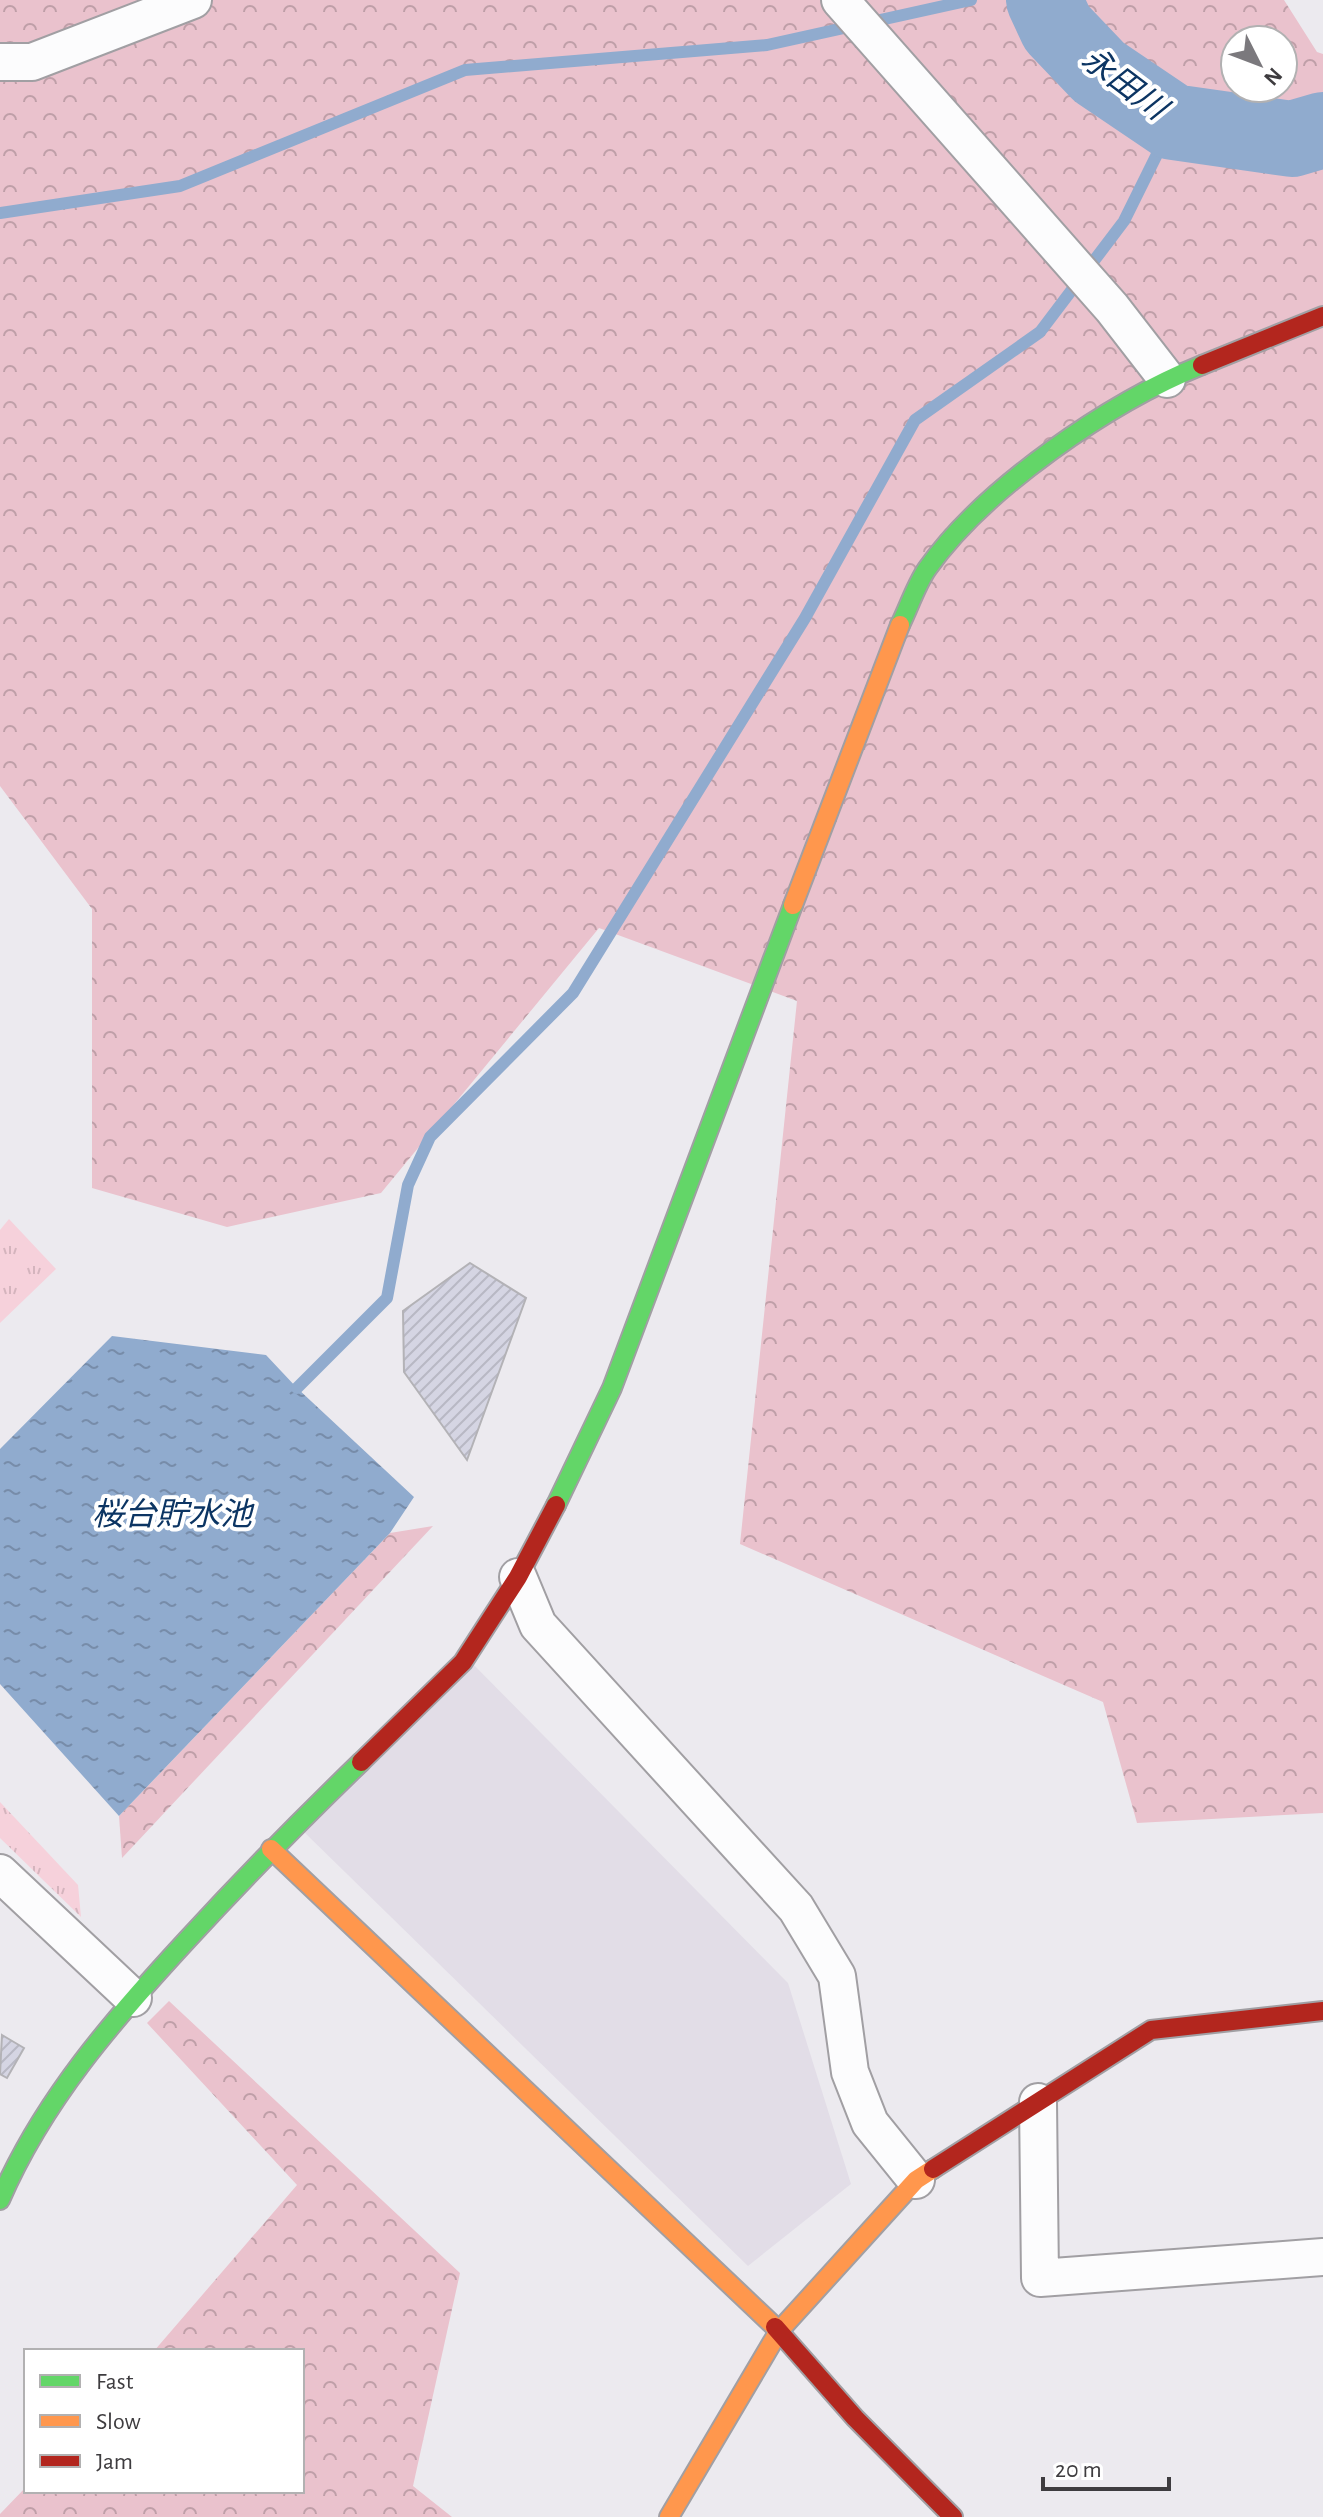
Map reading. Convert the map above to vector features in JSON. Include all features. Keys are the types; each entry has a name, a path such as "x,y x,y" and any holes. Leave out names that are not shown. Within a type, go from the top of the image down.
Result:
{"street":[{"path":"0,62 32,62 193,0"},
{"path":"840,1 1112,308 1167,379"},
{"path":"0,2200 12,2172 69,2076 133,1998 271,1849 463,1662 518,1577 561,1496 612,1388 893,640 926,571 963,526 1016,477 1084,430 1167,379 1323,316"},
{"path":"518,1577 538,1625 796,1908 837,1976 850,2072 870,2123 916,2180"},
{"path":"271,1849 779,2331 855,2418 953,2517"},
{"path":"0,1873 133,1998"},
{"path":"669,2517 779,2331 916,2180 1151,2030 1323,2011"},
{"path":"1038,2102 1040,2278 1323,2257"}],"shaded area":[{"path":"463,1654 788,1983 851,2184 748,2266 303,1831"}],"green space":[{"path":"0,0 1284,0 1317,52 1323,54 1323,1813 1137,1823 1103,1702 740,1544 797,1001 599,928 381,1193 227,1227 92,1188 92,909 0,786"},
{"path":"9,1219 56,1269 0,1323 0,1230"},
{"path":"433,1526 122,1858 119,1816 390,1533"},
{"path":"0,1802 78,1885 81,1917 0,1838"},
{"path":"169,2001 460,2273 413,2486 452,2517 0,2517 24,2489 24,2493 304,2493 304,2349 156,2349 297,2185 147,2023"}],"water":[{"name":"桜台貯水池","path":"112,1336 266,1355 414,1497 390,1533 119,1816 0,1684 0,1449"}],"building":[{"path":"470,1263 526,1298 467,1460 404,1372 403,1311"},
{"path":"2,2035 24,2048 7,2078 0,2074"}],"waterway":[{"path":"0,213 180,186 465,70 767,45 971,0"},
{"name":"永田川","path":"1044,0 1057,28 1099,72 1173,122 1292,139 1323,130"},
{"path":"297,1388 387,1298 408,1185 430,1137 573,993 805,618 915,420 1040,332 1124,221 1173,122"}],"traffic: fast":[{"path":"900,625 927,569 951,538 981,508 1051,450 1090,424 1128,401 1202,365"},
{"path":"556,1505 612,1388 793,905"},
{"path":"0,2200 37,2128 107,2031 229,1895 361,1762"}],"traffic: slow":[{"path":"793,905 900,625"},
{"path":"271,1849 775,2327"},
{"path":"669,2517 779,2331 916,2180 933,2169"}],"traffic: jam":[{"path":"1202,365 1323,316"},
{"path":"361,1762 463,1662 518,1577 556,1505"},
{"path":"933,2169 1151,2030 1323,2011"},
{"path":"775,2327 855,2418 953,2517"}]}
